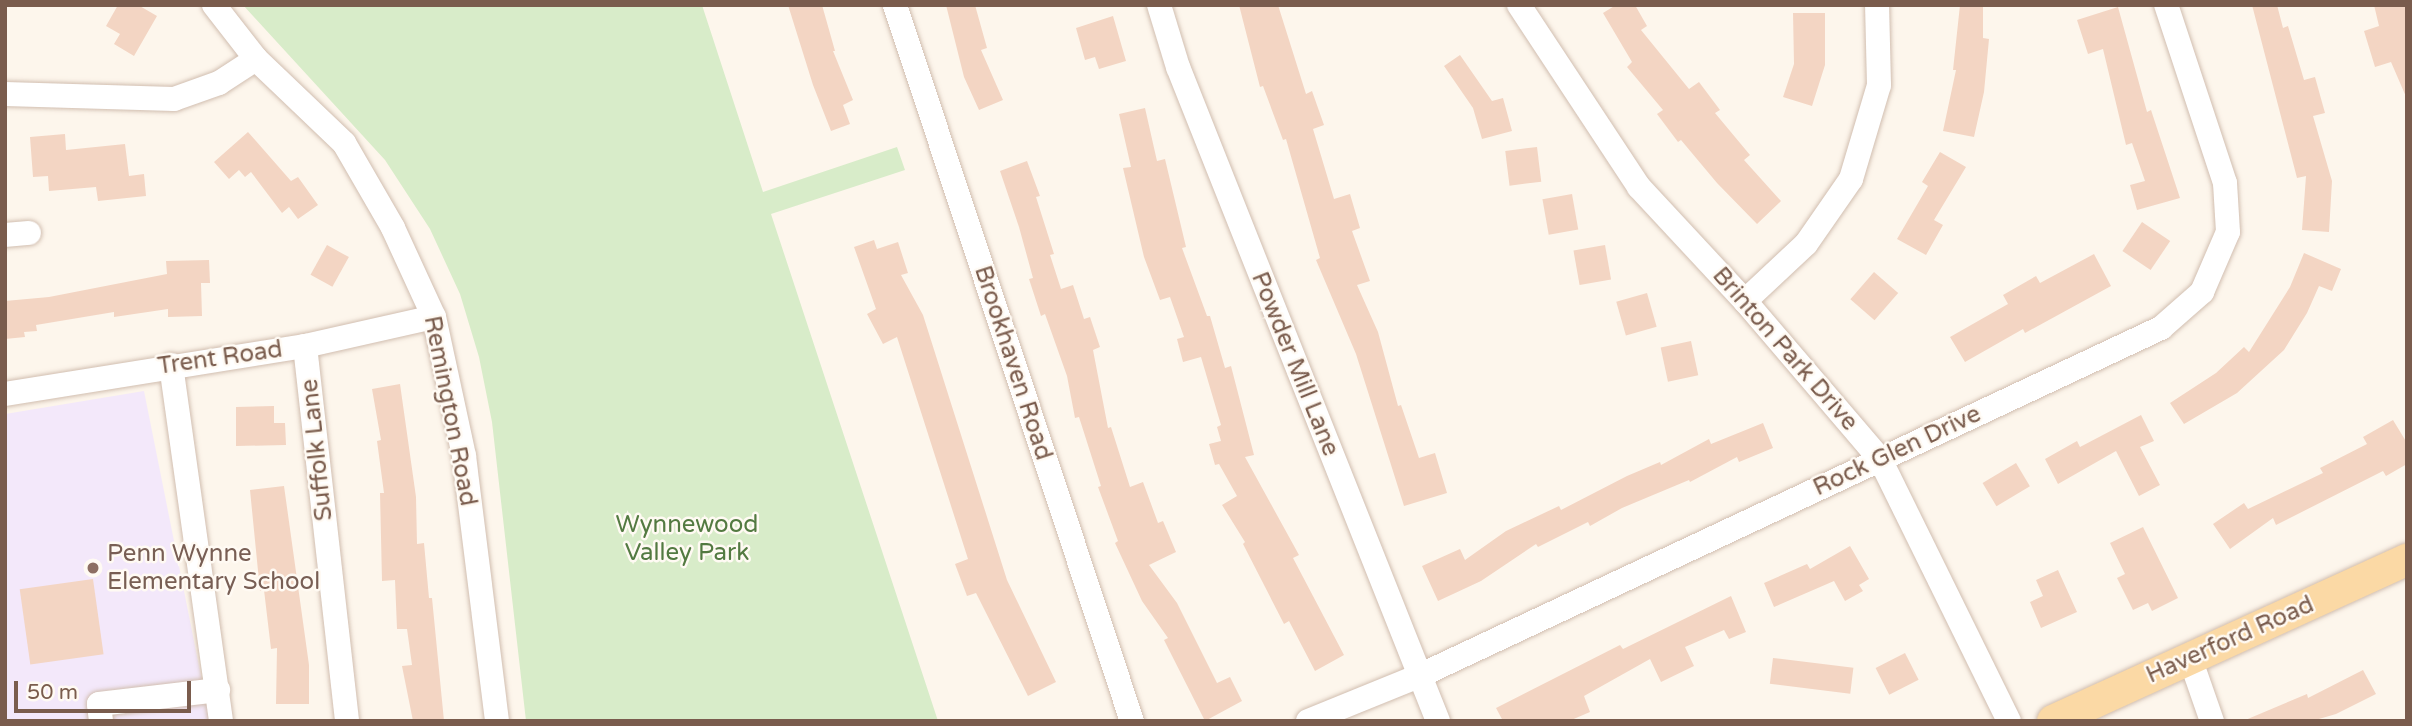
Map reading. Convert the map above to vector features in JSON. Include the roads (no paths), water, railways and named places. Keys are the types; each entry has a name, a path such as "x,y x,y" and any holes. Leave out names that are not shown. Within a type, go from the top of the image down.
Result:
{"main road":[{"name":"Haverford Road","path":"2053,721 2407,560"}],"street":[{"name":"Remington Road","path":"214,5 256,58 344,143 393,228 434,317 464,456 497,721"},
{"name":"Brookhaven Road","path":"895,5 1132,721"},
{"name":"Powder Mill Lane","path":"1160,5 1178,67 1438,721"},
{"name":"Brinton Park Drive","path":"1519,5 1639,187 1745,300 1880,459 2009,721"},
{"path":"1745,300 1806,244 1851,179 1879,85 1877,5"},
{"name":"Rock Glen Drive","path":"1308,721 1419,676 2161,328 2202,292 2228,232 2225,183 2166,5"},
{"path":"5,94 174,99 219,83 256,58"},
{"name":"Trent Road","path":"5,394 171,365 305,346 434,317"},
{"name":"Suffolk Lane","path":"305,346 347,721"},
{"path":"171,365 221,721"},
{"path":"2190,658 2212,721"},
{"path":"101,721 99,704 218,690"}],"place":[{"name":"Penn Wynne Elementary School","path":"93,568"}],"park label":[{"name":"Wynnewood Valley Park","path":"687,539"}]}
